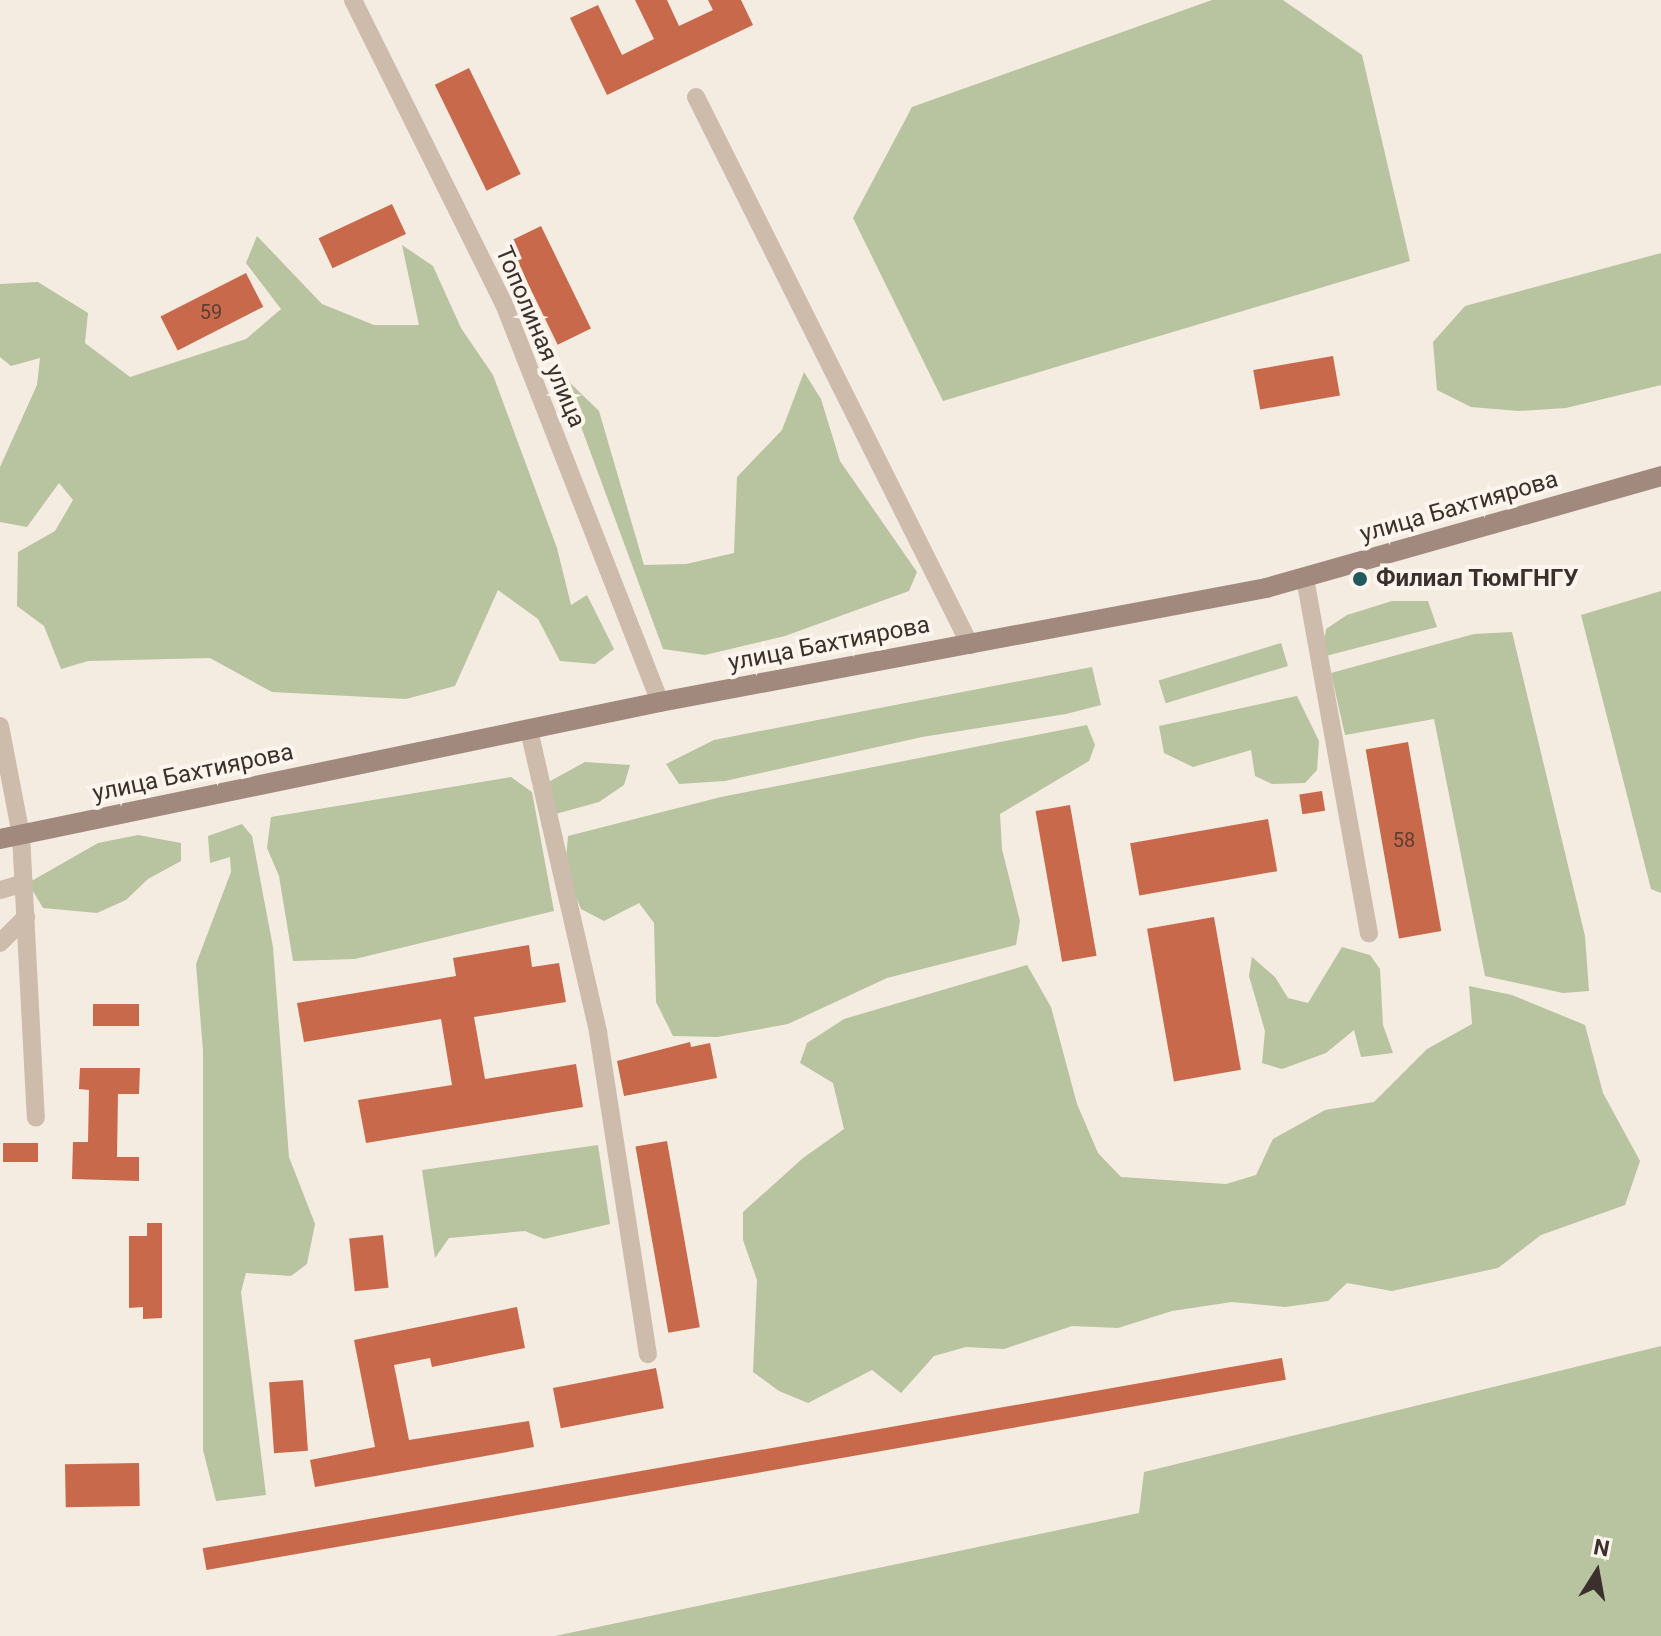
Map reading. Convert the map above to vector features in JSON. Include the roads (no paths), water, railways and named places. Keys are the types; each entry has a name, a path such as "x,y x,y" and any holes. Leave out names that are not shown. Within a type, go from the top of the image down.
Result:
{"main road":[{"name":"улица Бахтиярова","path":"0,839 660,702 970,645 1305,578 1661,476"}],"street":[{"name":"Тополиная улица","path":"353,0 504,304 660,702"},
{"path":"696,97 970,645"},
{"path":"1305,578 1369,933"},
{"path":"0,726 21,835 36,1118"},
{"path":"529,730 598,1032 648,1354"},
{"path":"0,890 24,883"},
{"path":"0,943 26,917"}],"place":[{"name":"Филиал ТюмГНГУ","path":"1360,579"}]}
